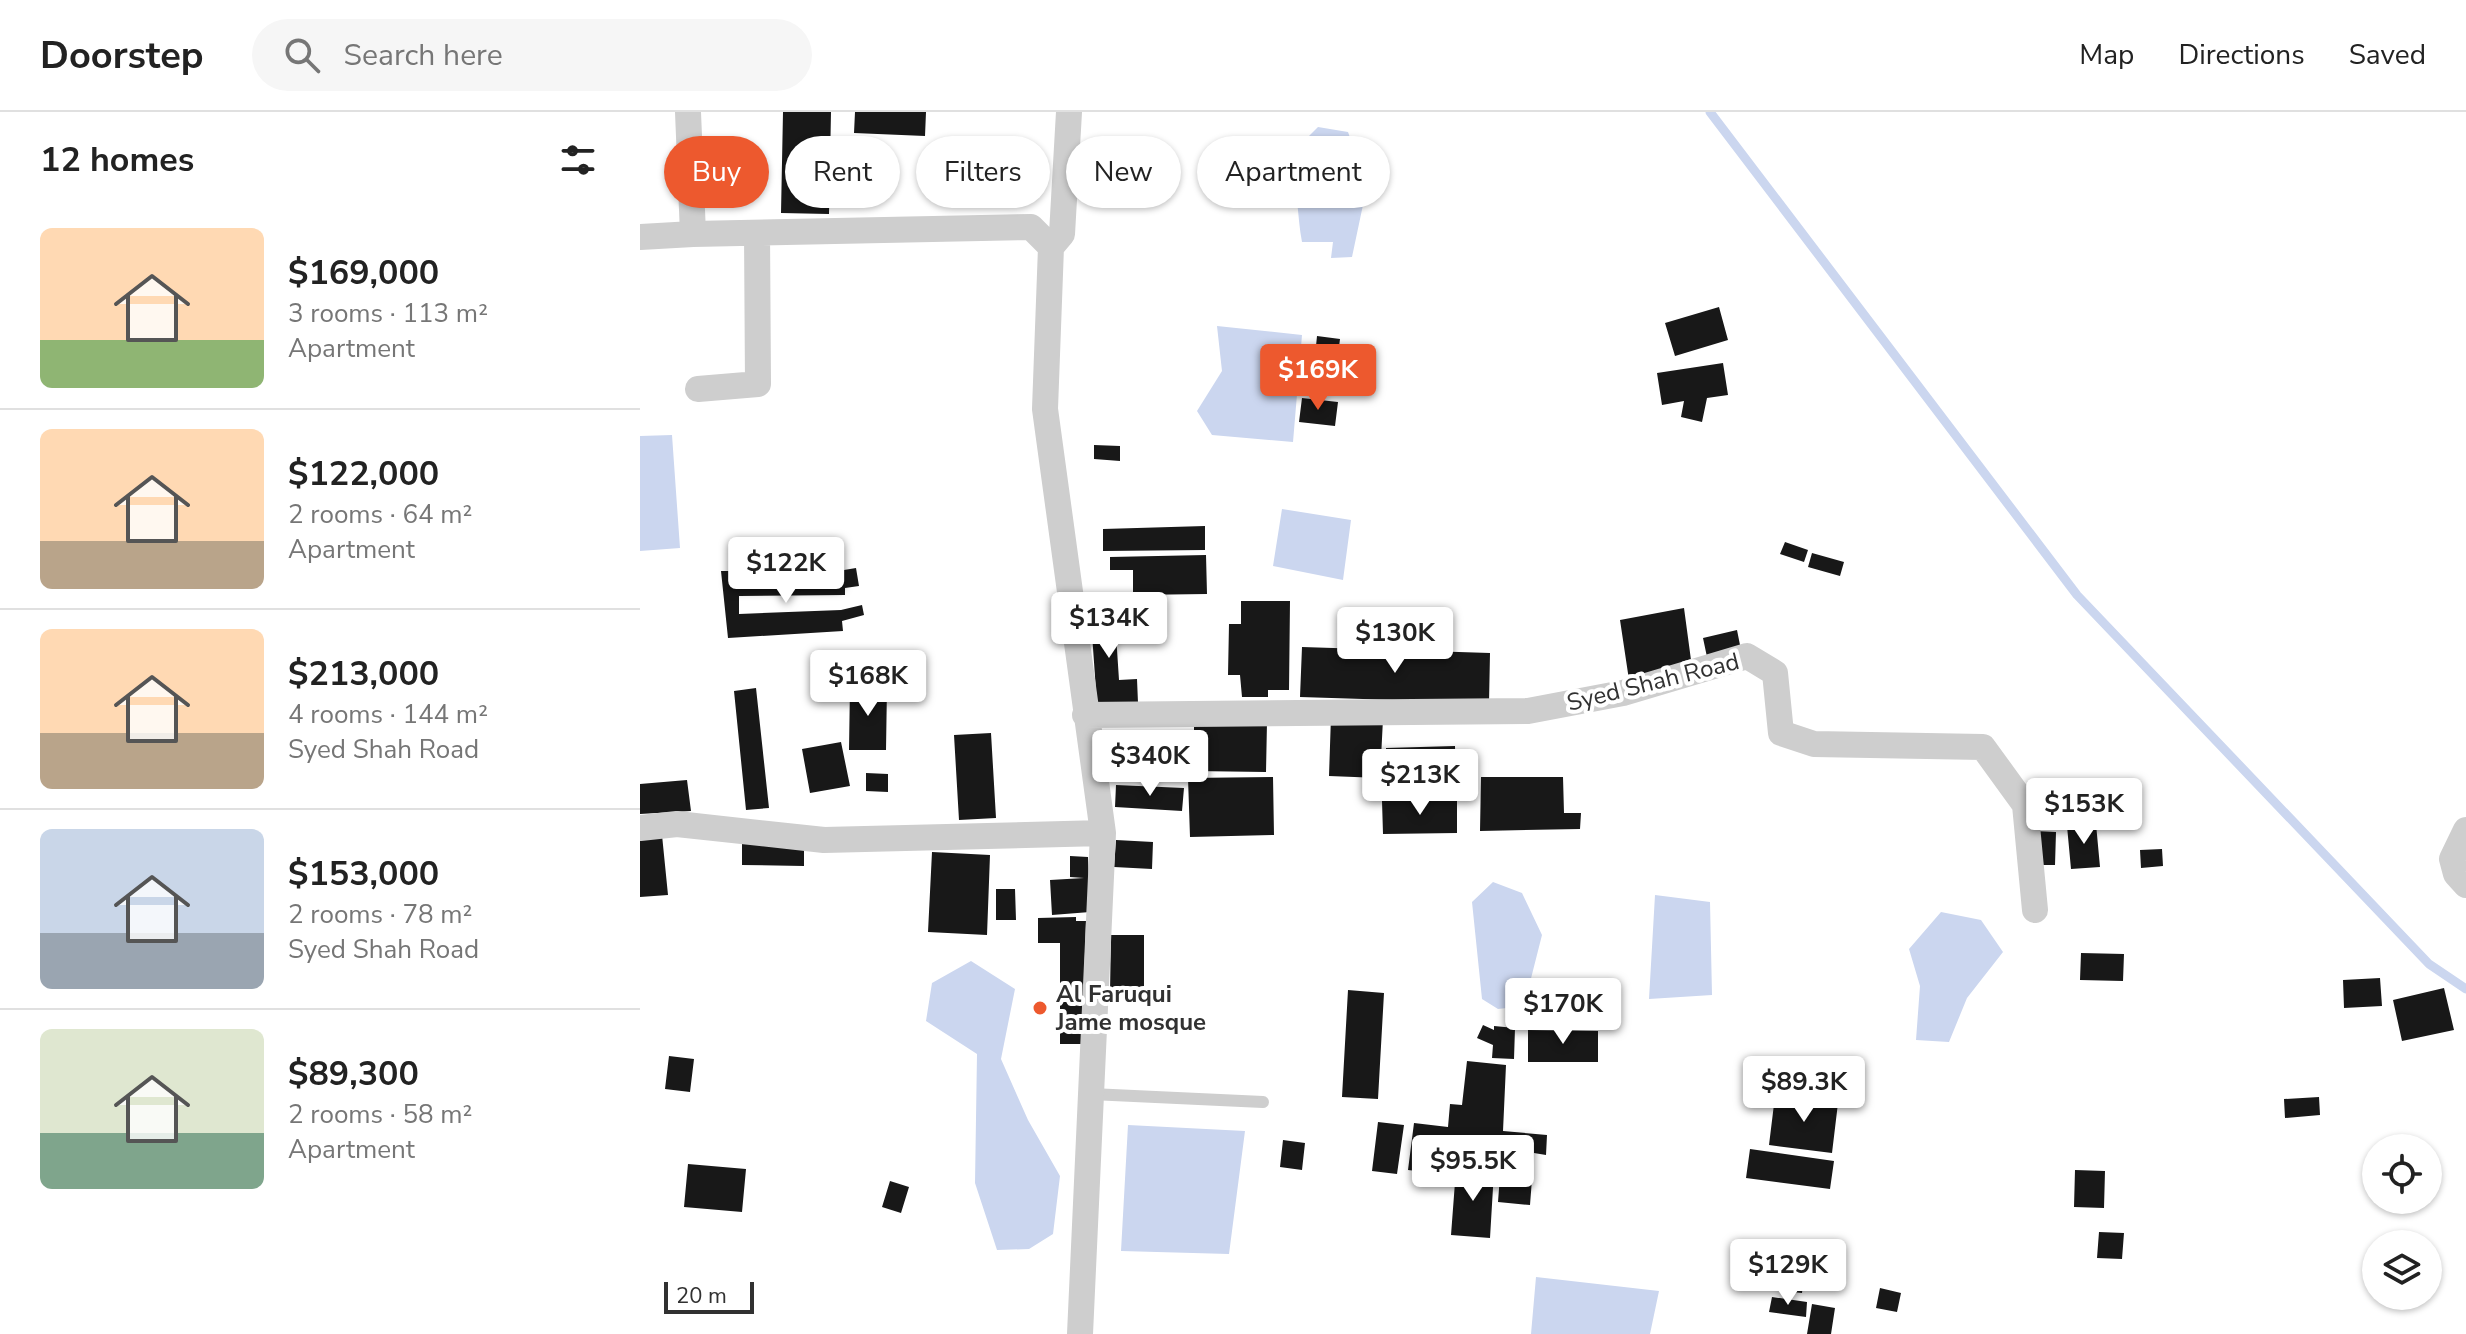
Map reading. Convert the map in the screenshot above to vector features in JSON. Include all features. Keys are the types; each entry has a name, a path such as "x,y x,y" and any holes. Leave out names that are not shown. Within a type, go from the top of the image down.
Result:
{"street":[{"path":"688,112 693,234"},
{"path":"1069,112 1062,234 1051,247 1045,409 1103,833 1080,1334"},
{"path":"640,237 1031,227 1051,247"},
{"path":"698,389 758,384 757,233"},
{"name":"Syed Shah Road","path":"1085,715 1528,711 1623,693 1747,656 1775,673 1781,733 1814,744 1983,747 2025,805 2035,910"},
{"path":"640,828 677,824 824,840 1103,833"},
{"path":"2466,830 2452,859 2456,874 2466,885"}],"lane":[{"path":"1091,1094 1263,1102"}],"water":[{"path":"1318,127 1348,132 1349,136 1309,136"},
{"path":"1298,208 1362,208 1352,257 1331,258 1333,242 1302,242"},
{"path":"1217,326 1302,335 1293,442 1212,435 1197,411 1222,371"},
{"path":"672,435 680,548 640,551 640,436"},
{"path":"1282,509 1351,520 1343,580 1273,566"},
{"path":"1493,882 1522,893 1542,935 1524,1006 1498,1009 1482,999 1472,902"},
{"path":"1655,895 1710,902 1712,995 1649,999"},
{"path":"1941,912 1981,920 2003,952 1967,998 1949,1042 1916,1040 1920,986 1909,949"},
{"path":"971,961 1015,989 1001,1059 1028,1120 1060,1176 1053,1234 1029,1249 997,1250 975,1183 977,1054 926,1021 932,983"},
{"path":"1128,1125 1245,1131 1229,1254 1121,1251"},
{"path":"1536,1277 1659,1291 1650,1334 1531,1334"}],"building":[{"path":"783,112 831,112 831,136 785,136 785,208 829,208 829,214 781,213"},
{"path":"855,112 926,112 925,136 854,133"},
{"path":"1719,307 1728,340 1675,356 1665,323"},
{"path":"1317,336 1340,339 1335,379 1313,376"},
{"path":"1723,363 1728,395 1707,398 1702,422 1681,417 1684,401 1662,405 1657,373"},
{"path":"1302,398 1338,402 1335,426 1299,422"},
{"path":"1094,445 1120,446 1120,461 1094,459"},
{"path":"1205,526 1205,550 1103,551 1103,529"},
{"path":"1785,542 1808,550 1804,562 1780,554"},
{"path":"1812,553 1844,562 1840,576 1808,567"},
{"path":"1206,555 1207,594 1133,595 1133,570 1110,570 1110,557"},
{"path":"856,568 859,586 845,588 845,595 739,596 739,614 841,610 862,605 864,615 842,621 843,631 728,638 721,571 738,571 739,579 839,577 838,571"},
{"path":"1241,601 1290,601 1289,690 1268,690 1268,697 1242,697 1240,675 1228,675 1229,624 1241,624"},
{"path":"1114,604 1119,680 1137,679 1138,703 1097,705 1090,605"},
{"path":"1684,608 1691,660 1629,680 1620,620"},
{"path":"1737,630 1741,650 1707,657 1703,638"},
{"path":"1302,647 1490,653 1489,703 1300,697"},
{"path":"850,685 887,686 886,750 849,750"},
{"path":"756,688 769,808 746,810 734,691"},
{"path":"1331,716 1383,719 1380,778 1329,776"},
{"path":"1194,722 1267,722 1266,772 1194,771"},
{"path":"991,733 996,818 959,820 954,735"},
{"path":"841,742 850,786 810,793 802,749"},
{"path":"1455,746 1456,791 1387,793 1386,748"},
{"path":"866,773 888,774 888,792 866,791"},
{"path":"1273,777 1274,835 1190,837 1188,778"},
{"path":"1481,777 1563,777 1564,813 1581,813 1580,829 1480,831"},
{"path":"687,780 691,811 640,814 640,784"},
{"path":"1116,785 1184,788 1182,811 1115,807"},
{"path":"1457,800 1457,833 1383,834 1382,801"},
{"path":"2096,824 2100,867 2071,869 2067,826"},
{"path":"2035,831 2056,832 2055,865 2035,865"},
{"path":"662,835 668,895 640,897 640,837"},
{"path":"1116,840 1153,842 1152,869 1114,867"},
{"path":"742,843 804,844 804,866 742,865"},
{"path":"2162,849 2163,866 2141,868 2140,850"},
{"path":"932,852 990,855 987,935 928,932"},
{"path":"1070,856 1088,857 1090,912 1052,915 1050,880 1084,878 1070,877"},
{"path":"996,889 1015,889 1016,920 996,920"},
{"path":"1076,917 1076,921 1086,921 1082,1044 1060,1044 1060,943 1038,943 1038,918"},
{"path":"1111,935 1144,935 1144,992 1110,992"},
{"path":"2081,953 2124,954 2123,981 2080,980"},
{"path":"2380,978 2382,1006 2344,1008 2343,980"},
{"path":"2444,988 2454,1030 2402,1041 2393,1000"},
{"path":"1348,990 1384,993 1378,1099 1342,1097"},
{"path":"1483,1025 1494,1030 1494,1026 1515,1028 1514,1059 1492,1058 1493,1045 1477,1038"},
{"path":"1528,1030 1598,1031 1598,1062 1528,1062"},
{"path":"669,1056 694,1059 690,1092 665,1089"},
{"path":"1467,1061 1506,1065 1503,1131 1547,1135 1546,1155 1534,1153 1530,1205 1498,1202 1502,1149 1447,1144 1447,1135 1442,1174 1408,1170 1414,1123 1448,1127 1450,1104 1462,1105"},
{"path":"1775,1096 1838,1103 1832,1153 1769,1145"},
{"path":"2319,1097 2320,1115 2285,1118 2284,1099"},
{"path":"1378,1122 1404,1125 1397,1174 1372,1171"},
{"path":"1283,1140 1305,1143 1302,1170 1280,1167"},
{"path":"1750,1149 1834,1161 1830,1189 1746,1178"},
{"path":"688,1164 746,1169 742,1212 684,1207"},
{"path":"1456,1169 1494,1171 1490,1238 1451,1235"},
{"path":"2075,1170 2105,1171 2104,1208 2074,1207"},
{"path":"890,1181 909,1187 901,1213 882,1207"},
{"path":"2099,1232 2124,1233 2122,1259 2097,1258"},
{"path":"1769,1262 1805,1267 1802,1293 1765,1289"},
{"path":"1880,1288 1901,1293 1897,1312 1876,1308"},
{"path":"1772,1297 1807,1302 1806,1317 1769,1312"},
{"path":"1812,1304 1835,1308 1831,1334 1807,1334"}],"waterway":[{"path":"1710,112 2077,595 2429,964 2466,989"}],"place":[{"name":"Al Faruqui Jame mosque","path":"1040,1008"}]}
